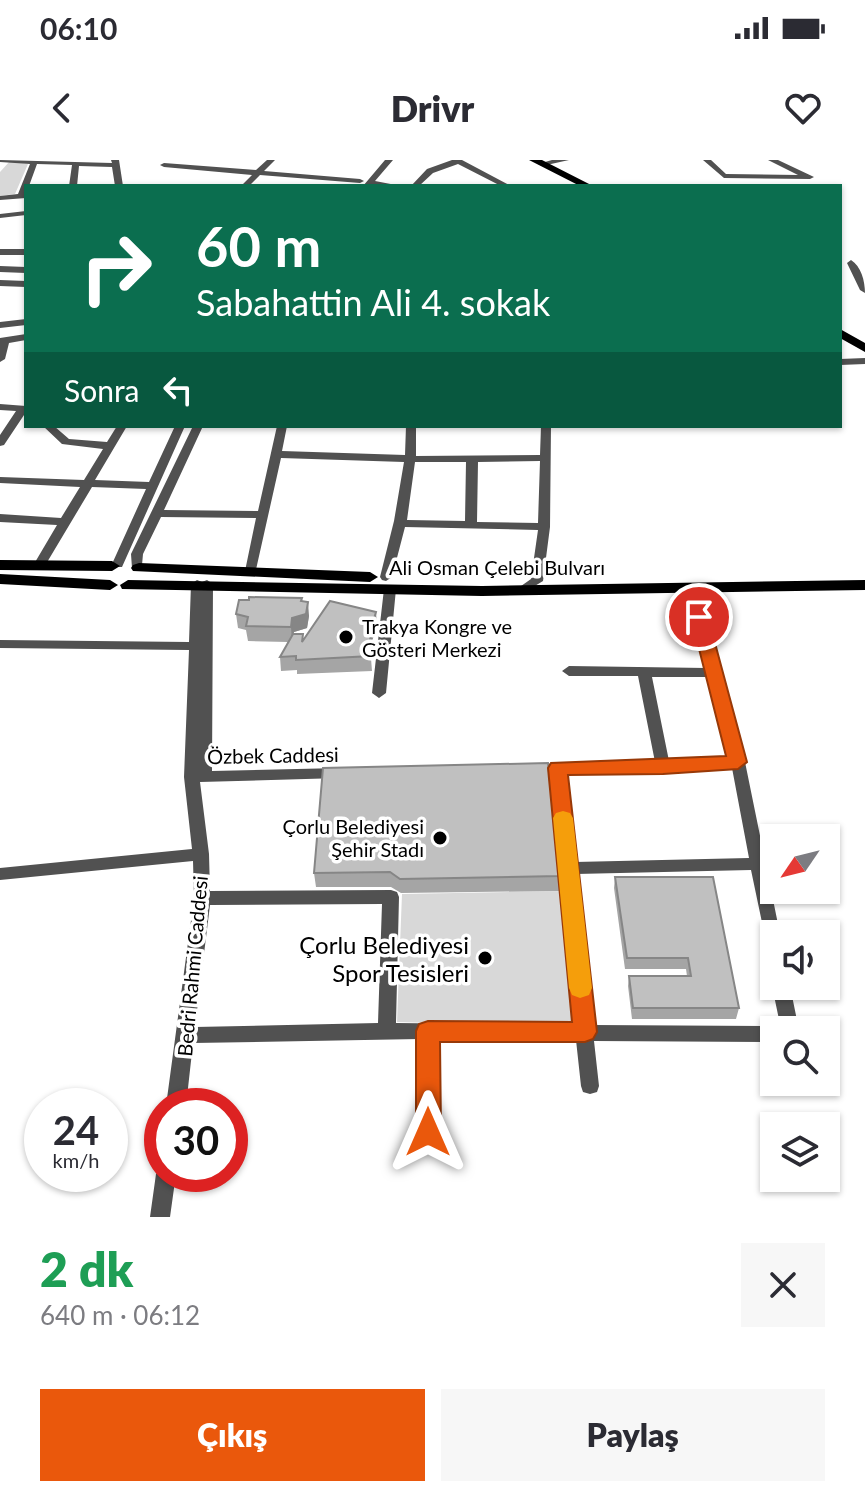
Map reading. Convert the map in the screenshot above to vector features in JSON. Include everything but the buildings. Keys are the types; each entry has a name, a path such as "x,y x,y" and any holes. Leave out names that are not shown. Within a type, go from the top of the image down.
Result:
{"main road":[{"path":"522,160 571,184"},
{"path":"538,162 584,184"},
{"path":"842,326 865,340"},
{"path":"842,334 865,348"},
{"path":"0,565 115,565"},
{"path":"110,585 102,576 115,565"},
{"name":"Ali Osman Çelebi Bulvarı","path":"115,565 251,571 520,591 865,585"},
{"path":"128,585 141,576 138,567"},
{"name":"Ali Osman Çelebi Bulvarı","path":"110,585 865,574"},
{"path":"0,579 110,585"}],"street":[{"path":"0,160 115,162 119,184"},
{"path":"0,168 6,160"},
{"path":"247,184 271,160"},
{"path":"364,184 377,160"},
{"path":"364,184 389,160"},
{"path":"538,162 565,160"},
{"path":"707,160 724,176 810,177 772,160"},
{"path":"417,184 430,171 457,161 499,184"},
{"path":"28,184 34,162"},
{"path":"167,184 164,162 364,184"},
{"path":"73,184 76,163"},
{"path":"301,184 308,177"},
{"path":"0,198 24,196"},
{"path":"0,216 24,213"},
{"path":"0,252 24,252"},
{"path":"851,263 865,290"},
{"path":"0,269 24,270"},
{"path":"0,283 24,284"},
{"path":"0,325 24,322"},
{"path":"0,359 3,340 24,337"},
{"path":"842,362 865,361"},
{"path":"0,407 24,411 0,443"},
{"path":"50,428 66,442 112,446"},
{"path":"40,564 121,428"},
{"path":"115,565 179,428"},
{"path":"138,567 137,554 197,428"},
{"path":"251,571 282,428"},
{"path":"379,693 388,583 411,459 411,428"},
{"path":"520,591 537,581 544,527 546,428"},
{"path":"276,454 411,459 543,458"},
{"path":"471,525 472,458"},
{"path":"0,480 153,486"},
{"path":"159,513 263,515"},
{"path":"0,518 66,522"},
{"path":"400,523 544,527"},
{"name":"Bedri Rahmi Caddesi","path":"199,730 196,646 202,584"},
{"name":"Bedri Rahmi Caddesi","path":"179,1088 202,898 198,777 202,584"},
{"path":"691,588 738,762 769,920"},
{"path":"0,644 196,646"},
{"path":"569,671 716,673"},
{"path":"644,672 663,767"},
{"path":"511,769 663,767 738,762"},
{"path":"557,768 590,1086"},
{"name":"Özbek Caddesi","path":"198,777 358,773"},
{"path":"0,874 201,854"},
{"path":"568,868 759,864"},
{"path":"202,898 391,897 387,1031"},
{"path":"186,1035 387,1031 760,1034"},
{"path":"428,1031 428,1132"},
{"path":"160,1217 163,1192"}],"shaded area":[{"path":"10,161 28,164 15,194 0,196 0,172"},
{"name":"Çorlu Belediyesi Spor Tesisleri","path":"566,891 577,1027 397,1022 402,894"}],"slow traffic":[{"path":"563,818 580,988"}],"place":[{"name":"Trakya Kongre ve Gösteri Merkezi","path":"346,637"},
{"name":"Çorlu Belediyesi Şehir Stadı","path":"440,838"},
{"name":"Çorlu Belediyesi Spor Tesisleri","path":"485,958"}],"route":[{"path":"428,1132 428,1031 585,1032 557,768 663,767 738,762 699,617"}]}
